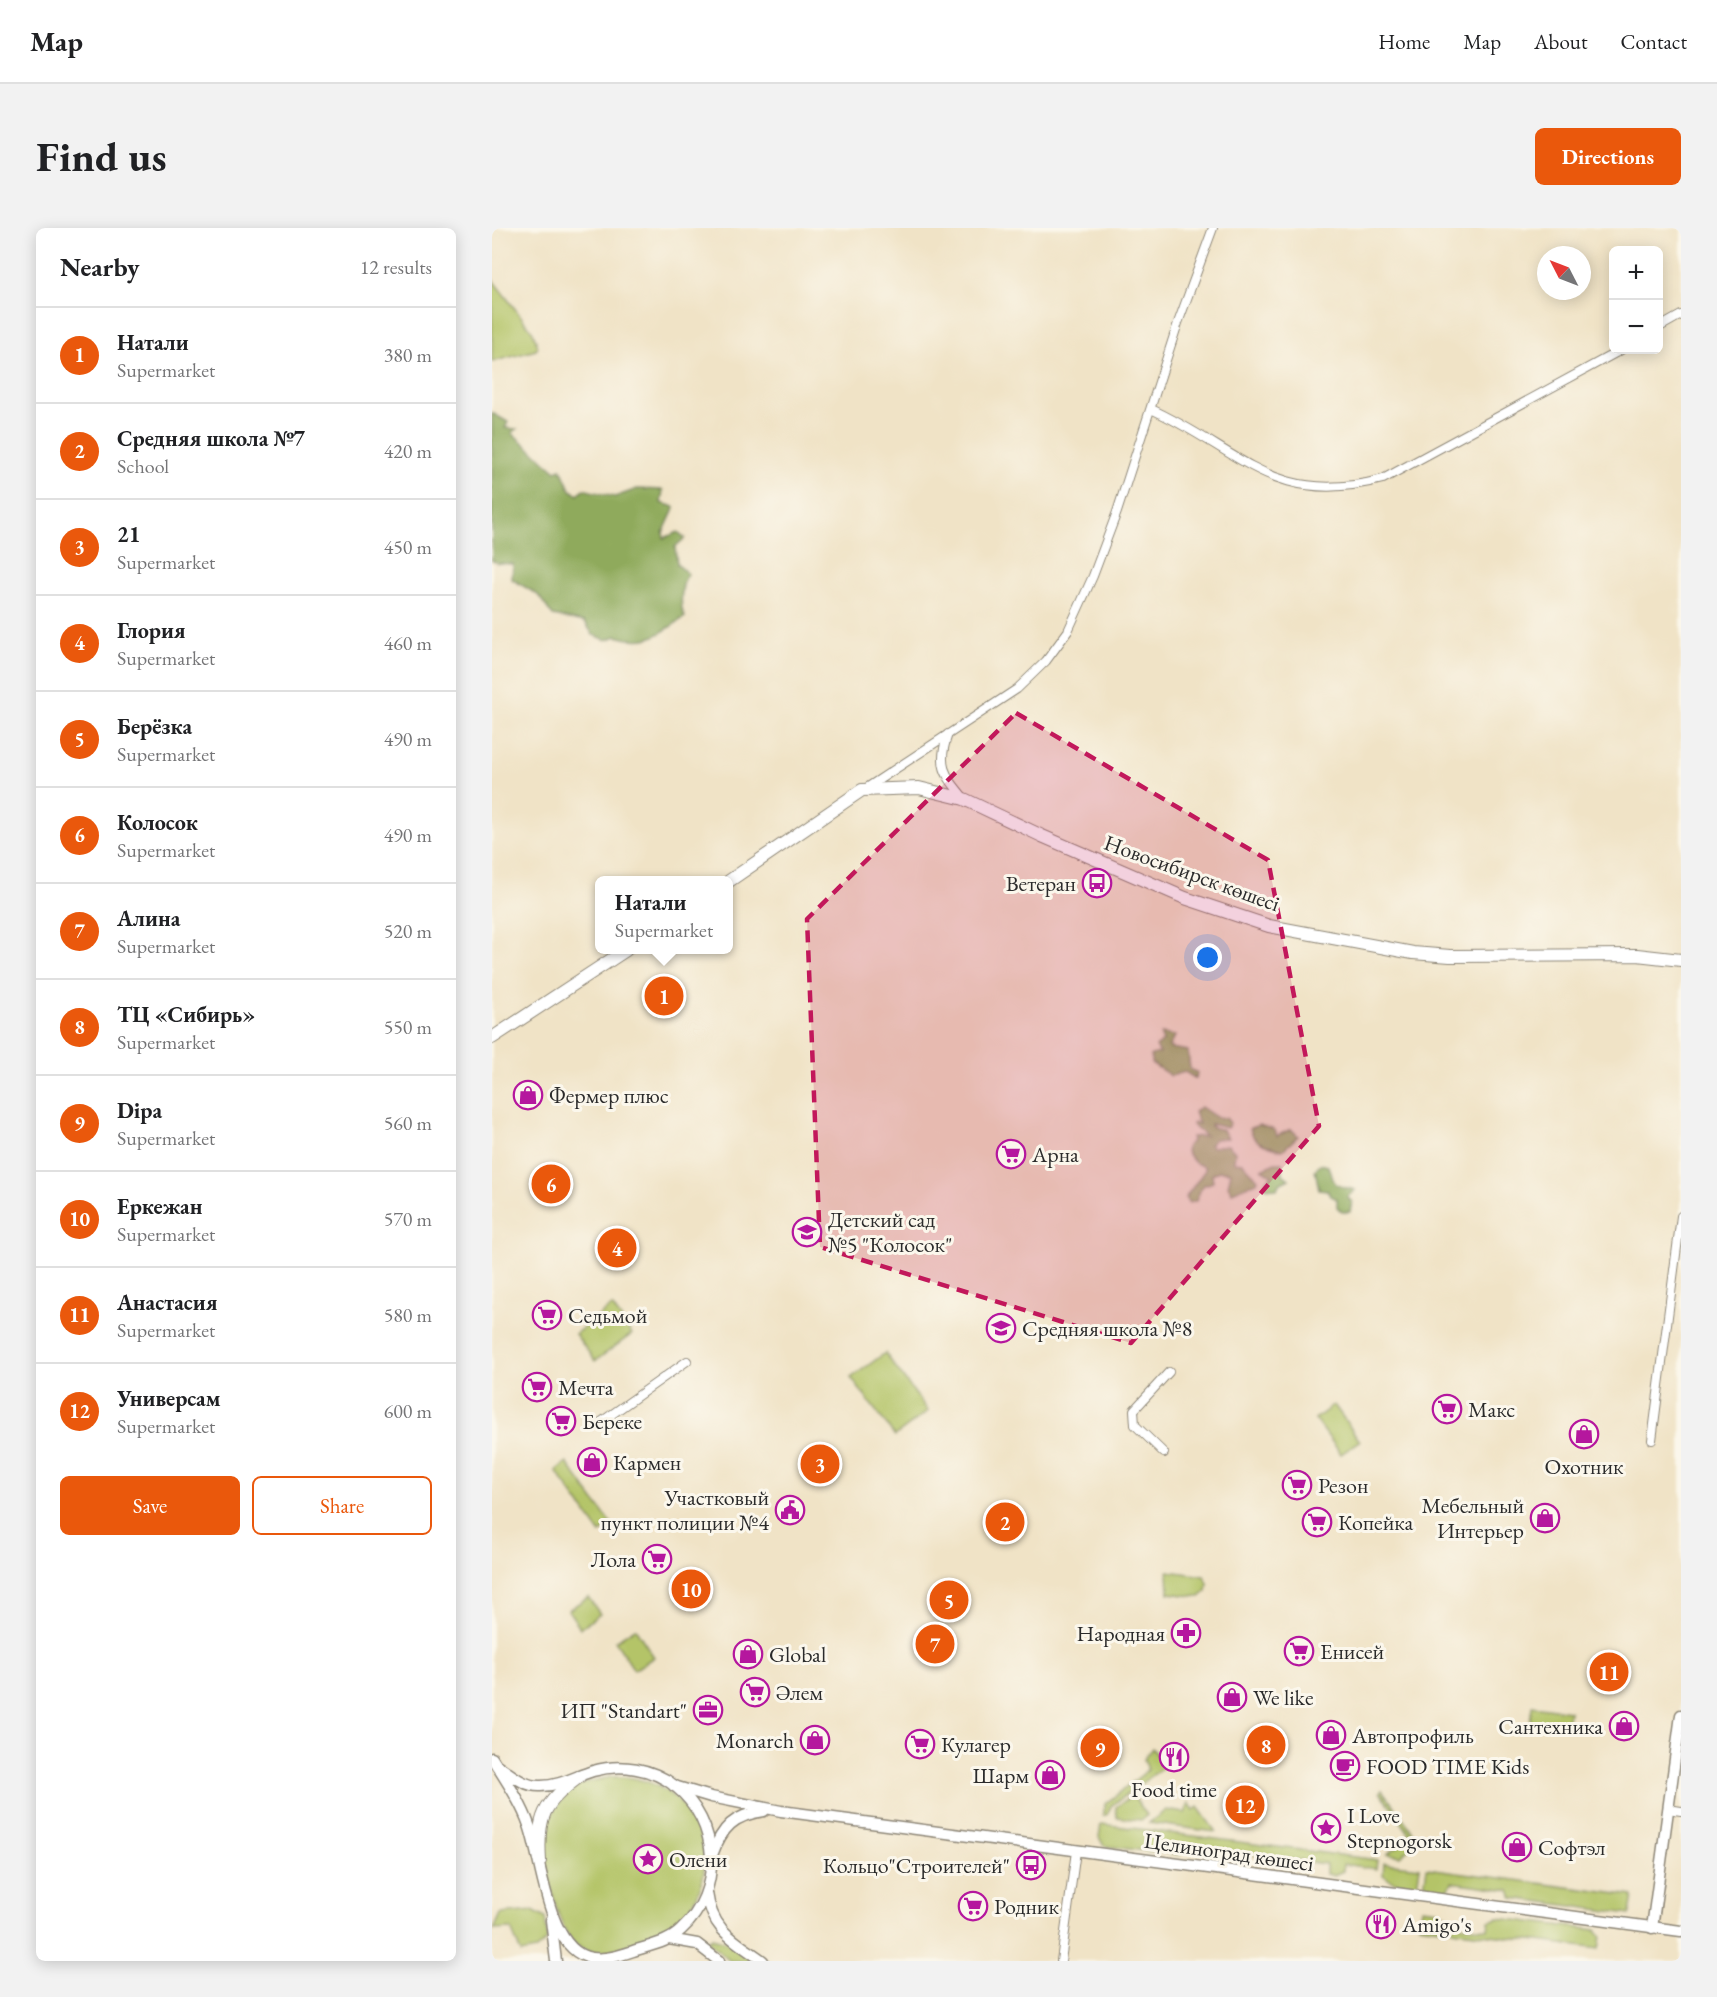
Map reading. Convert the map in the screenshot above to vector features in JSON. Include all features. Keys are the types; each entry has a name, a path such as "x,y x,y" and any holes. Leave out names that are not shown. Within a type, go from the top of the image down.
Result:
{"main road":[{"name":"Новосибирск көшесі","path":"862,790 934,789 964,799 1041,836 1185,898 1247,920 1290,931 1413,953 1450,956 1637,955 1681,960"},
{"path":"733,878 862,790"},
{"path":"492,1038 620,954"},
{"path":"540,1861 538,1835 543,1814 555,1796 579,1777"}],"street":[{"path":"862,790 1017,689 1046,661 1068,631 1093,576 1151,409 1181,313 1213,228"},
{"path":"1663,326 1681,315"},
{"path":"1151,409 1182,423 1238,461 1263,473 1297,484 1327,488 1356,486 1383,479 1614,354"},
{"path":"948,734 942,754 942,766 964,799"},
{"path":"1652,1440 1681,1216"},
{"path":"594,1427 687,1360"},
{"path":"1164,1453 1135,1425 1134,1410 1169,1372"},
{"path":"1652,1928 1681,1715"},
{"path":"494,1761 526,1783 541,1786 605,1769 628,1767 649,1772 674,1786 711,1797 773,1810"},
{"path":"494,1761 523,1811 540,1861 549,1902 556,1961"},
{"path":"674,1786 692,1803 703,1822 711,1858 707,1893 709,1910 718,1927 763,1961"},
{"path":"1668,1809 1681,1811"},
{"path":"711,1858 728,1824 747,1814 773,1810"},
{"name":"Целиноград көшесі","path":"773,1810 1681,1932"},
{"path":"1061,1961 1076,1851"},
{"path":"549,1902 561,1933 570,1948 585,1957 605,1960 669,1939 691,1920 707,1893"},
{"path":"669,1939 697,1944 719,1961"}],"highlighted area":[{"path":"1016,713 1268,860 1319,1126 1131,1343 820,1247 807,919"}],"green space":[{"path":"492,279 533,332 538,347 536,350 492,362"},
{"path":"492,413 508,422 505,428 517,429 512,433 556,471 561,469 570,489 578,495 583,489 615,497 637,489 663,490 661,503 675,507 663,533 664,538 678,532 685,538 675,547 677,564 688,574 682,595 685,617 653,637 637,640 616,636 607,640 593,635 585,622 553,616 538,595 512,579 513,564 497,563 492,560"},
{"path":"1160,1034 1175,1036 1170,1048 1188,1051 1190,1069 1197,1073 1196,1079 1185,1072 1171,1076 1151,1063 1151,1055 1160,1053 1156,1047 1163,1041"},
{"path":"1201,1107 1216,1117 1226,1118 1230,1123 1227,1128 1211,1124 1211,1127 1223,1130 1228,1138 1215,1139 1210,1144 1212,1147 1228,1145 1235,1152 1234,1162 1243,1163 1258,1179 1257,1182 1232,1192 1228,1186 1231,1172 1219,1171 1212,1174 1213,1182 1202,1186 1196,1201 1189,1203 1185,1198 1205,1170 1205,1167 1195,1163 1186,1152 1187,1146 1192,1141 1191,1137 1205,1136 1192,1125 1193,1122 1199,1124 1194,1112"},
{"path":"1259,1125 1275,1130 1277,1136 1291,1129 1298,1136 1283,1150 1273,1148 1254,1138 1250,1128"},
{"path":"1275,1163 1282,1163 1283,1174 1289,1179 1279,1184 1277,1189 1265,1187 1265,1183 1272,1175 1262,1169"},
{"path":"1320,1164 1328,1166 1336,1184 1355,1190 1347,1197 1352,1202 1350,1212 1342,1212 1337,1207 1337,1199 1327,1190 1319,1189 1315,1170"},
{"path":"612,1306 632,1334 595,1361 575,1334"},
{"path":"885,1353 928,1411 895,1436 851,1378"},
{"path":"1334,1405 1360,1441 1341,1454 1315,1419"},
{"path":"567,1463 612,1525 600,1533 556,1471"},
{"path":"1168,1571 1204,1576 1208,1584 1207,1591 1200,1597 1169,1593"},
{"path":"588,1597 600,1614 580,1628 568,1610"},
{"path":"635,1628 654,1657 634,1670 615,1641"},
{"path":"1532,1706 1569,1711 1567,1726 1530,1722"},
{"path":"1152,1748 1165,1766 1111,1806 1107,1815 1103,1815 1105,1804 1148,1770 1144,1759"},
{"path":"611,1777 640,1780 665,1791 685,1808 698,1829 704,1853 703,1878 693,1903 670,1929 654,1938 608,1951 590,1952 581,1949 568,1936 557,1911 547,1864 546,1826 554,1811 572,1789 586,1782"},
{"path":"1382,1790 1419,1840 1400,1856 1387,1854 1412,1837 1380,1792"},
{"path":"1133,1795 1147,1815 1141,1820 1117,1817 1116,1807"},
{"path":"1189,1803 1194,1810 1198,1807 1216,1832 1149,1823 1166,1810 1185,1813"},
{"path":"1101,1824 1377,1860 1376,1869 1343,1864 1343,1871 1334,1875 1326,1874 1326,1864 1187,1846 1180,1855 1104,1846 1099,1837"},
{"path":"1384,1863 1420,1867 1417,1886 1393,1882 1383,1875"},
{"path":"1427,1868 1633,1896 1630,1914 1513,1898 1510,1890 1452,1882 1448,1890 1424,1887"},
{"path":"1422,1908 1438,1910 1446,1916 1447,1929 1419,1925"},
{"path":"533,1911 545,1918 548,1939 536,1950 521,1953 511,1929 494,1930 501,1914"},
{"path":"1498,1918 1596,1930 1601,1936 1599,1949 1452,1930 1452,1924 1488,1929 1489,1921"},
{"path":"712,1938 727,1942 753,1961 730,1961 707,1941"}],"place":[{"name":"Ветеран","path":"1097,883"},
{"name":"Натали","path":"664,996"},
{"name":"Фермер плюс","path":"528,1095"},
{"name":"Арна","path":"1011,1154"},
{"name":"Колосок","path":"551,1184"},
{"name":"Детский сад №5 \"Колосок\"","path":"807,1232"},
{"name":"Глория","path":"617,1248"},
{"name":"Седьмой","path":"547,1315"},
{"name":"Средняя школа №8","path":"1001,1328"},
{"name":"Мечта","path":"537,1387"},
{"name":"Макс","path":"1447,1409"},
{"name":"Береке","path":"561,1421"},
{"name":"Охотник","path":"1584,1434"},
{"name":"Кармен","path":"592,1462"},
{"name":"21","path":"820,1464"},
{"name":"Резон","path":"1297,1485"},
{"name":"Участковый пункт полиции №4","path":"790,1510"},
{"name":"Мебельный Интерьер","path":"1545,1518"},
{"name":"Средняя школа №7","path":"1005,1522"},
{"name":"Копейка","path":"1317,1522"},
{"name":"Лола","path":"657,1559"},
{"name":"Еркежан","path":"691,1589"},
{"name":"Берёзка","path":"949,1600"},
{"name":"Народная","path":"1186,1633"},
{"name":"Алина","path":"935,1644"},
{"name":"Енисей","path":"1299,1651"},
{"name":"Global","path":"748,1654"},
{"name":"Анастасия","path":"1609,1672"},
{"name":"Әлем","path":"755,1692"},
{"name":"We like","path":"1232,1697"},
{"name":"ИП \"Standart\"","path":"708,1710"},
{"name":"Сантехника","path":"1624,1726"},
{"name":"Автопрофиль","path":"1331,1735"},
{"name":"Monarch","path":"815,1740"},
{"name":"Кулагер","path":"920,1744"},
{"name":"ТЦ «Сибирь»","path":"1266,1745"},
{"name":"Dipa","path":"1100,1748"},
{"name":"Food time","path":"1174,1757"},
{"name":"FOOD TIME Kids","path":"1345,1766"},
{"name":"Шарм","path":"1050,1775"},
{"name":"Универсам","path":"1245,1805"},
{"name":"I Love Stepnogorsk","path":"1326,1828"},
{"name":"Софтэл","path":"1517,1847"},
{"name":"Олени","path":"648,1859"},
{"name":"Кольцо\"Строителей\"","path":"1031,1865"},
{"name":"Родник","path":"973,1906"},
{"name":"Amigo's","path":"1381,1924"}]}
